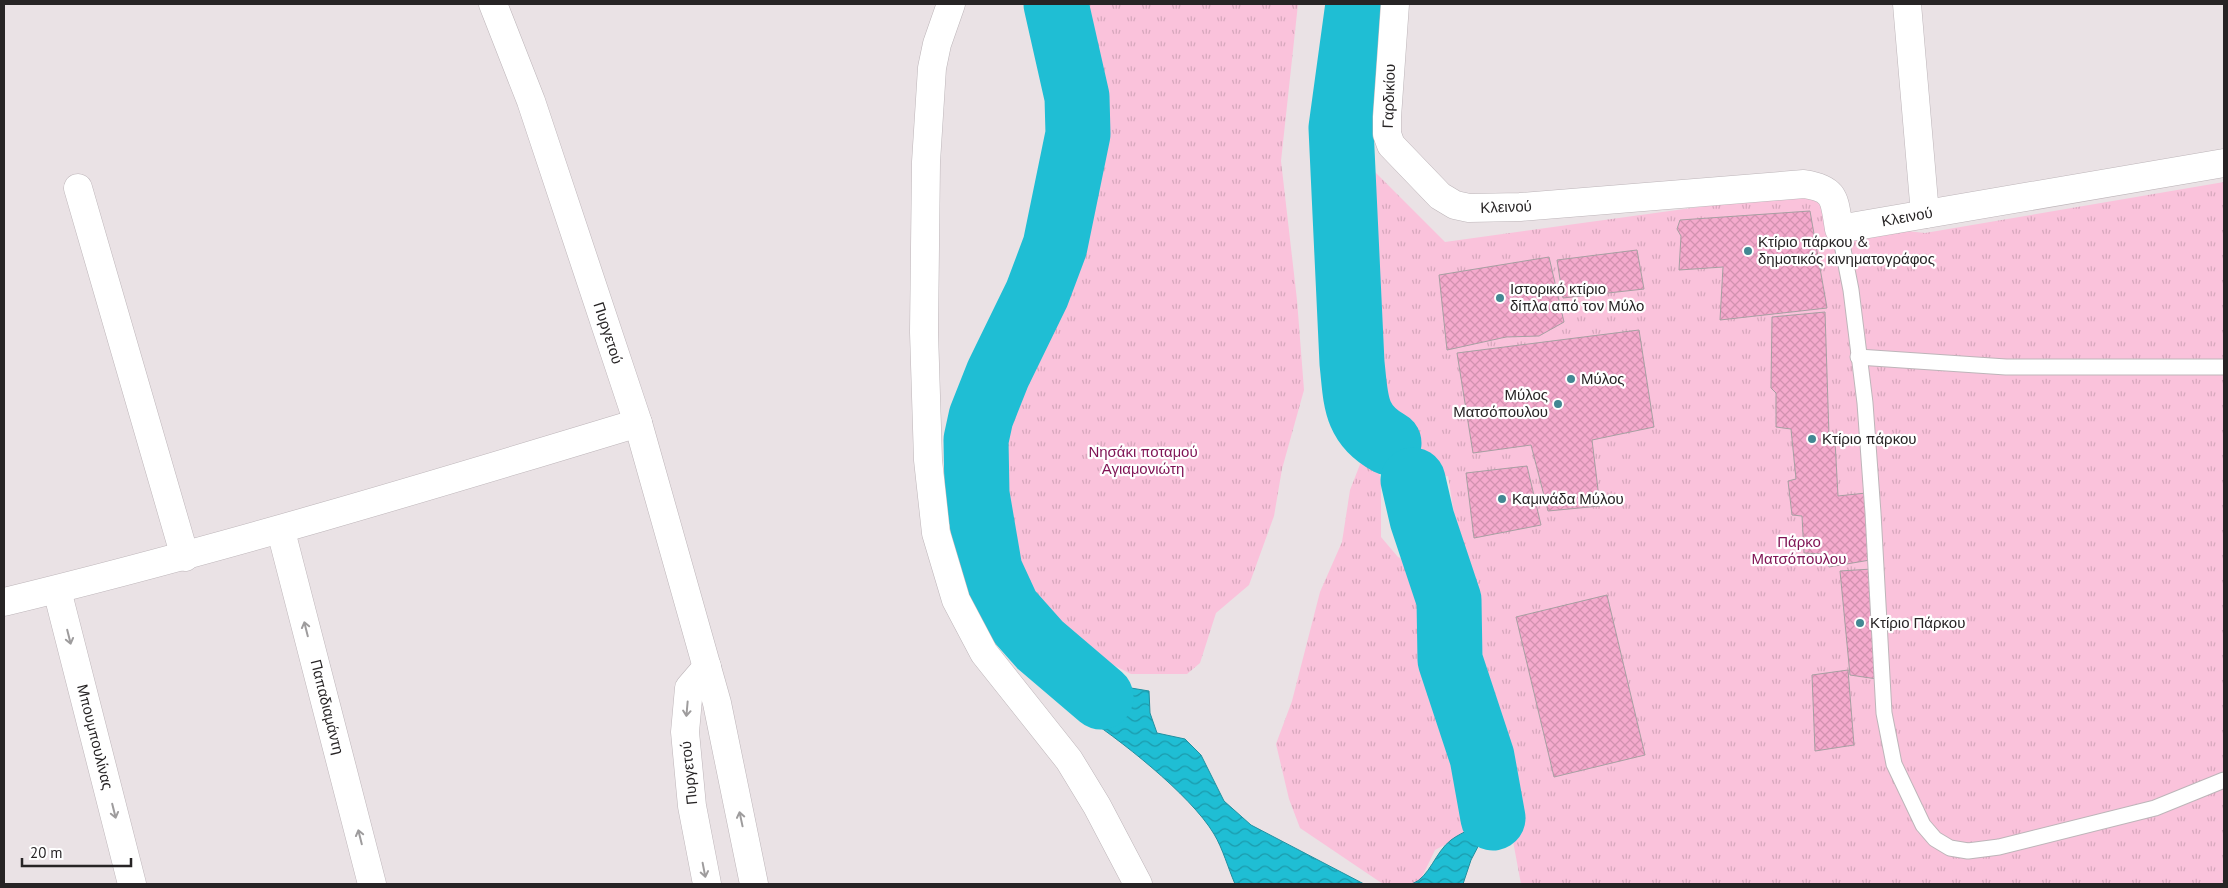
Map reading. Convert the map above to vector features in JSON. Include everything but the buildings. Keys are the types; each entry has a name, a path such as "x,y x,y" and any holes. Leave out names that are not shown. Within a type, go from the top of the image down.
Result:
{"street":[{"path":"951,4 937,44 932,68 926,162 924,332 928,460 936,532 956,600 981,646 1069,760 1097,806 1138,884"},
{"name":"Γαρδικίου","path":"1395,4 1387,134 1391,145 1440,196 1455,205 1469,208"},
{"path":"1907,4 1925,214"},
{"name":"Πυργετού","path":"496,5 531,101 638,423 717,702 754,884"},
{"name":"Κλεινού","path":"1469,208 1520,208 1804,184 1828,191 1833,197 1839,230 2224,163"},
{"path":"78,188 185,557"},
{"path":"4,602 57,590 281,531 638,423"},
{"name":"Παπαδιαμάντη","path":"281,531 372,884"},
{"name":"Μπουμπουλίνας","path":"57,590 132,884"},
{"name":"Πυργετού","path":"707,667 689,688 685,732 692,806 707,884"}],"lane":[{"path":"1839,230 1851,290 1865,403 1884,712 1894,764 1911,802 1924,825 1935,839 1950,848 1968,851 1999,847 2155,808 2224,780"},
{"path":"1858,357 2006,367 2224,367"}],"green space":[{"name":"Νησάκι ποταμού Αγιαμονιώτη","path":"1077,4 1298,4 1281,161 1297,300 1304,390 1282,469 1274,516 1249,585 1216,613 1200,663 1187,674 1131,674 1074,645 1020,587 1001,500 1008,426 1082,263 1101,157 1089,35"},
{"name":"Πάρκο Ματσόπουλου","path":"1359,156 1445,242 1779,196 1805,195 1898,230 1925,233 2224,182 2224,884 1521,884 1467,595 1448,476 1395,482 1352,159"},
{"path":"1361,462 1379,471 1381,482 1381,537 1398,557 1420,567 1434,581 1444,602 1441,679 1447,721 1474,778 1488,822 1435,850 1420,881 1412,884 1383,884 1300,828 1289,799 1276,744 1292,701 1320,592 1342,542 1350,490"}],"water":[{"path":"1119,686 1149,691 1150,713 1157,733 1185,739 1201,755 1224,801 1251,825 1364,884 1235,884 1223,852 1203,818 1171,785 1132,751 1078,712 1090,700 1114,692"},
{"path":"1493,818 1471,860 1463,884 1412,884 1423,876 1445,845 1451,840"}],"waterway":[{"path":"1056,4 1077,97 1078,134 1055,246 1037,294 998,374 981,417 976,440 977,494 990,570 1008,609 1040,645 1101,697"},
{"path":"1358,4 1341,128 1352,363 1356,399 1363,419 1369,428 1389,443"},
{"path":"1413,480 1422,519 1449,600 1450,660 1482,757 1493,818"}],"place":[{"name":"Κτίριο πάρκου & δημοτικός κινηματογράφος","path":"1748,251"},
{"name":"Ιστορικό κτίριο δίπλα από τον Μύλο","path":"1500,298"},
{"name":"Μύλος","path":"1571,379"},
{"name":"Μύλος Ματσόπουλου","path":"1558,404"},
{"name":"Κτίριο πάρκου","path":"1812,439"},
{"name":"Καμινάδα Μύλου","path":"1502,499"},
{"name":"Κτίριο Πάρκου","path":"1860,623"}]}
